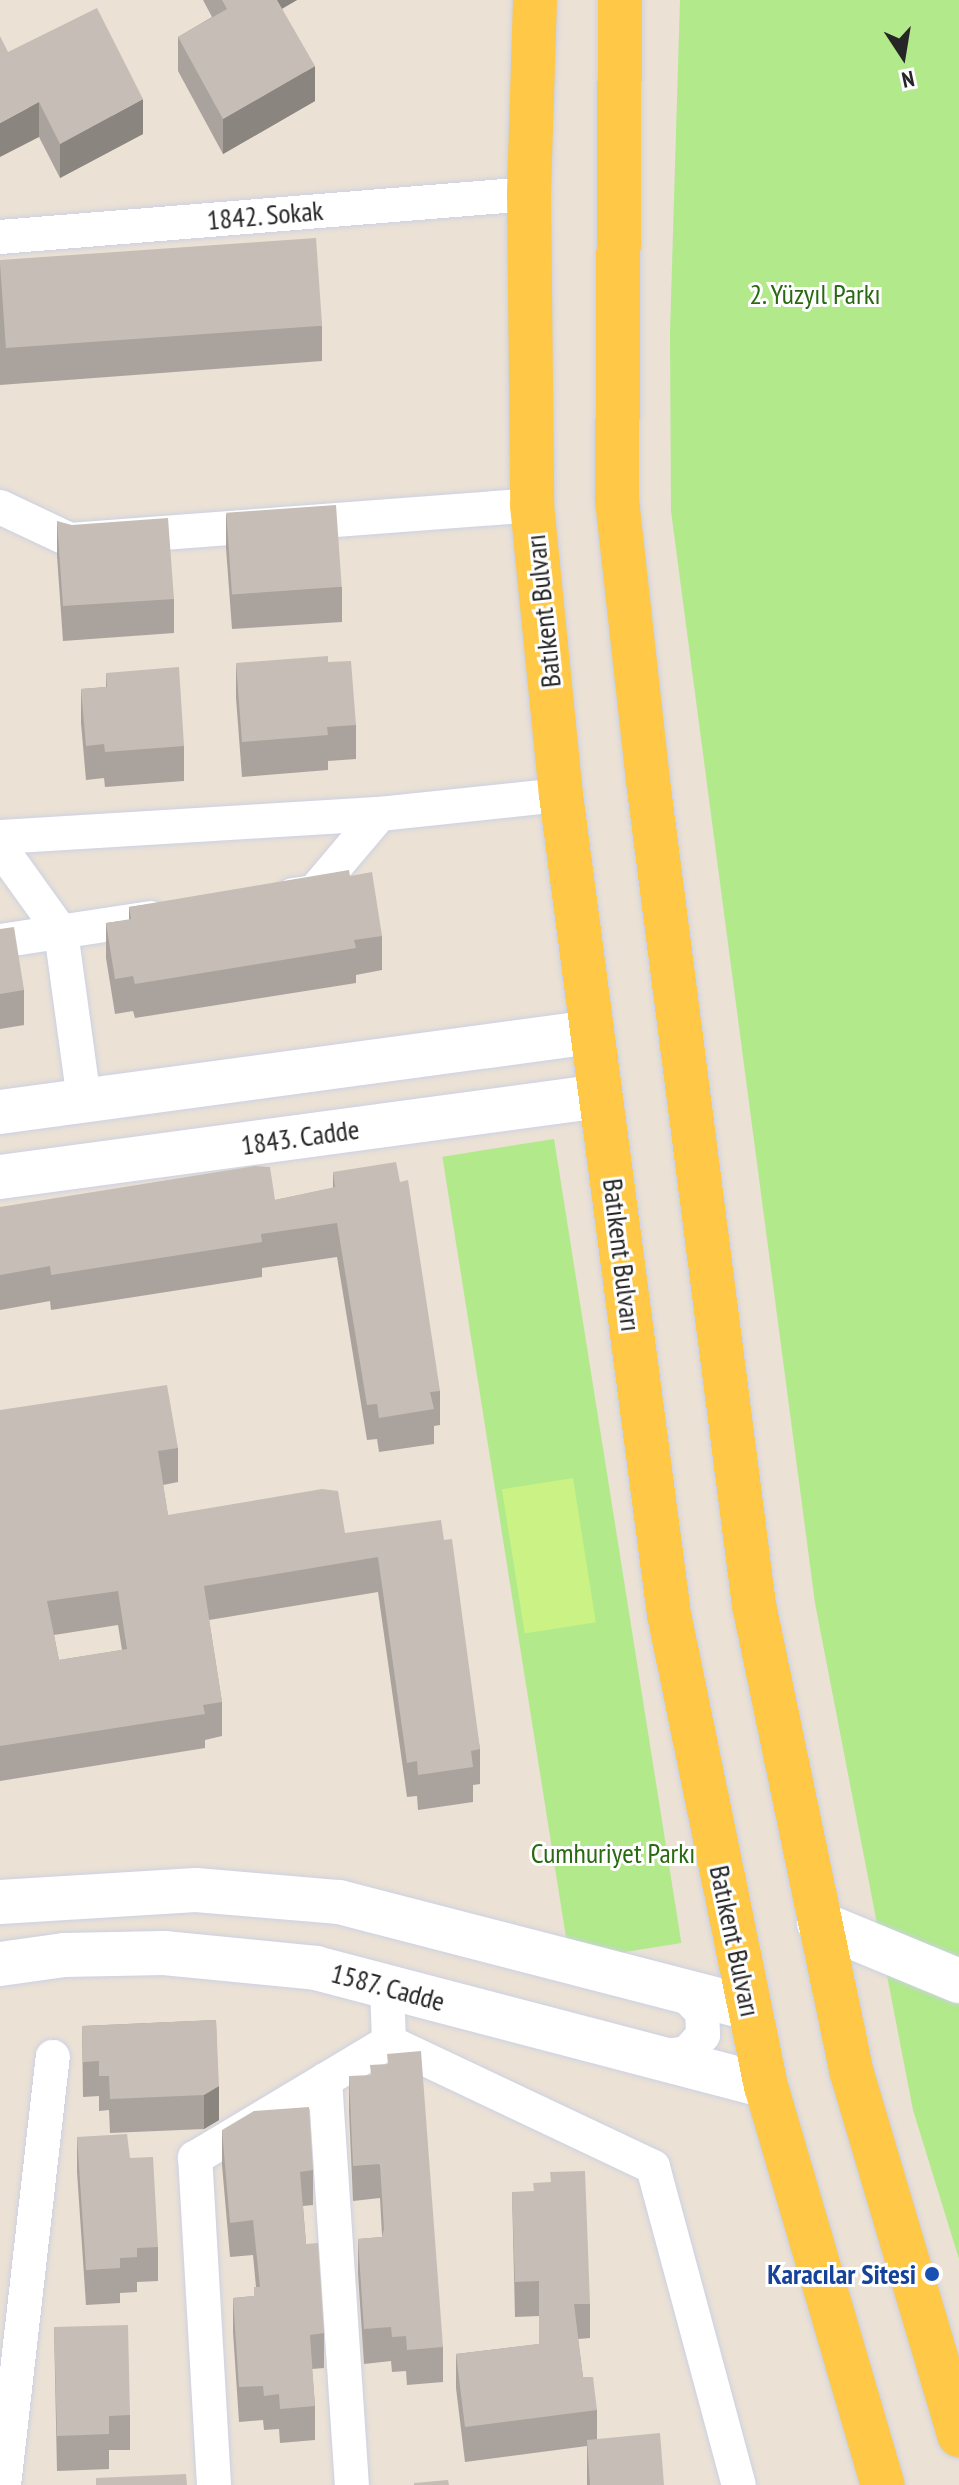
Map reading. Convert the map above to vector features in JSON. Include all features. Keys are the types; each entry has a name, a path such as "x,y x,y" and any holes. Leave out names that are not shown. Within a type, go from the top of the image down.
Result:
{"main road":[{"name":"Batıkent Bulvarı","path":"535,0 529,194 532,505 561,795 669,1614 766,2086 883,2485"},
{"path":"620,0 617,500 648,781 754,1605 851,2070 959,2435"},
{"path":"0,1112 592,1032"},
{"name":"1843. Cadde","path":"0,1177 601,1096"},
{"path":"0,1902 196,1890 339,1902 748,2008"},
{"path":"819,1923 959,1981"},
{"name":"1587. Cadde","path":"0,1964 64,1955 205,1954 316,1968 766,2086"}],"street":[{"name":"1842. Sokak","path":"0,237 529,194"},
{"path":"0,507 70,540 532,505"},
{"path":"0,837 380,814 561,795"},
{"path":"255,901 314,892 380,814"},
{"path":"0,847 61,932 84,1101"},
{"path":"0,941 180,913"},
{"path":"387,1987 389,2042"},
{"path":"661,2057 687,2053 703,2035 702,2012 679,1989"},
{"path":"214,2485 195,2158 389,2042"},
{"path":"389,2042 653,2167 739,2485"},
{"path":"4,2485 53,2057"},
{"path":"325,2080 352,2485"}],"green space":[{"name":"2. Yüzyıl Parkı","path":"680,0 959,0 959,2259 913,2110 815,1603 671,511 670,333"},
{"name":"Cumhuriyet Parkı","path":"554,1139 681,1943 570,1961 442,1157"},
{"path":"573,1478 596,1622 525,1633 502,1489"}],"building":[{"path":"222,0 277,0 315,66 223,119 178,37 227,9"},
{"path":"97,8 143,99 60,144 39,102 0,123 0,36 8,52"},
{"path":"316,238 322,326 6,348 0,260"},
{"path":"336,505 342,587 232,594 226,513"},
{"path":"168,518 174,599 63,606 57,521 72,525"},
{"path":"328,656 328,662 351,661 356,725 327,727 328,735 242,742 236,663"},
{"path":"179,667 184,746 105,752 104,744 86,746 81,689 107,687 106,673"},
{"path":"349,870 350,876 372,872 382,936 354,940 356,948 135,984 133,976 115,979 106,923 131,919 129,907"},
{"path":"14,927 24,990 0,994 0,929"},
{"path":"396,1162 400,1182 408,1180 440,1391 430,1392 434,1409 379,1418 377,1404 367,1405 337,1223 261,1234 262,1242 51,1275 50,1266 0,1275 0,1207 255,1166 270,1167 275,1200 335,1187 333,1172"},
{"path":"167,1385 178,1448 158,1451 168,1515 322,1489 338,1491 345,1533 441,1520 444,1540 452,1539 480,1749 471,1751 473,1767 418,1775 417,1761 407,1763 378,1557 204,1586 222,1702 203,1705 205,1714 0,1746 0,1410","holes":["118,1591 127,1649 59,1660 47,1601"]},
{"path":"216,2020 219,2086 204,2095 110,2099 109,2076 99,2076 99,2061 83,2062 82,2026"},
{"path":"421,2051 443,2347 407,2350 406,2336 392,2337 391,2327 364,2329 358,2239 382,2237 384,2229 380,2164 353,2166 349,2076 371,2075 370,2065 388,2064 387,2054"},
{"path":"309,2107 313,2170 300,2172 306,2244 318,2243 324,2333 310,2335 315,2406 280,2409 279,2394 264,2396 263,2386 239,2387 233,2298 254,2296 254,2287 260,2287 253,2220 230,2223 222,2130 254,2111"},
{"path":"127,2134 130,2158 153,2157 158,2247 137,2248 137,2257 120,2258 120,2268 86,2270 77,2137"},
{"path":"585,2171 590,2304 574,2304 583,2377 593,2377 597,2410 465,2427 456,2354 539,2344 539,2281 515,2282 512,2192 534,2191 533,2183 551,2182 550,2172"},
{"path":"128,2325 130,2415 109,2416 109,2434 57,2436 54,2327"},
{"path":"660,2433 664,2485 590,2485 587,2440"},
{"path":"186,2474 187,2485 96,2485 96,2478"},
{"path":"448,2480 449,2485 414,2485 414,2483"}],"place":[{"name":"Karacılar Sitesi","path":"932,2274"}]}
